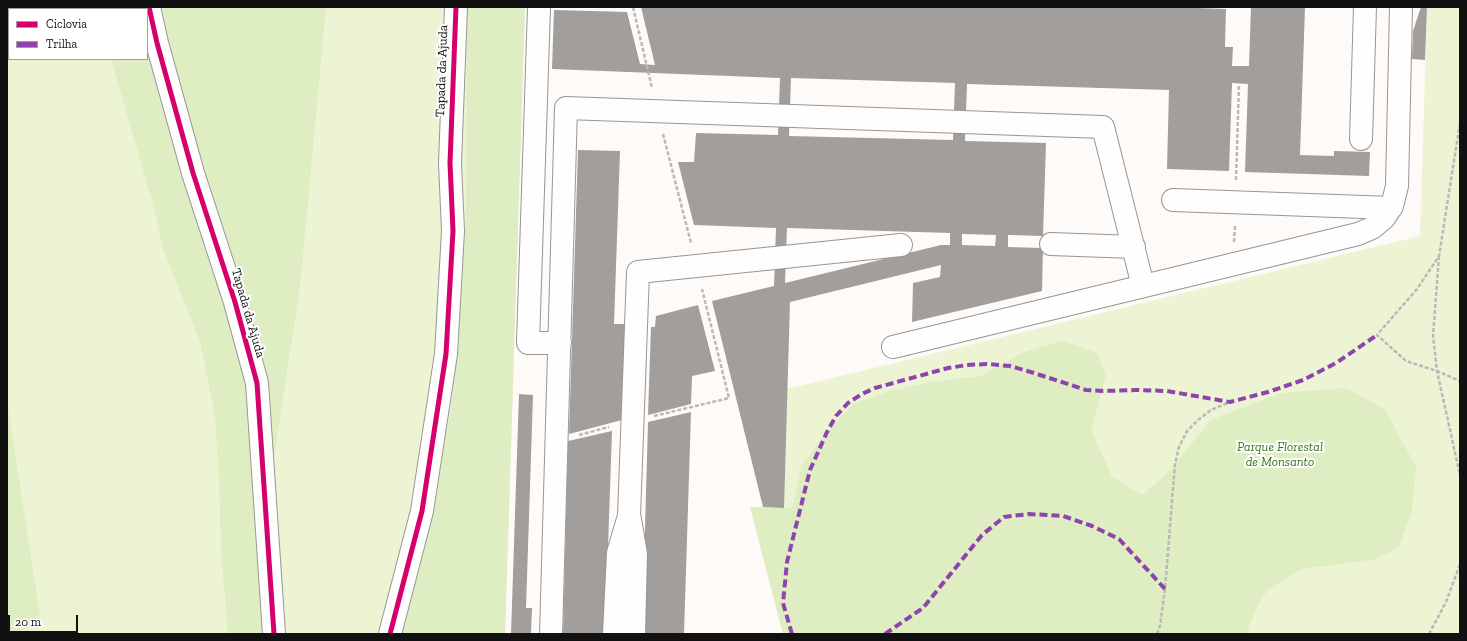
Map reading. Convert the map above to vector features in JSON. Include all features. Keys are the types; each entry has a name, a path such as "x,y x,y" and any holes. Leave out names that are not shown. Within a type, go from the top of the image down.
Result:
{"street":[{"name":"Tapada da Ajuda","path":"149,7 157,43 193,173 235,302 257,383 274,634"},
{"name":"Tapada da Ajuda","path":"390,634 422,511 446,354 452,231 450,163 456,7"},
{"path":"539,7 528,343 560,344"},
{"path":"1361,140 1365,7"},
{"path":"893,347 1358,234 1372,228 1384,218 1391,208 1397,186 1402,7"},
{"path":"551,634 566,108 1103,127 1143,286"},
{"path":"1173,200 1391,208"},
{"path":"1051,244 1134,247"},
{"path":"634,634 636,554 629,516 638,272 900,245"},
{"path":"614,634 618,553 629,516"}],"path":[{"path":"1234,264 1239,84"},
{"path":"1460,123 1439,256 1433,336 1437,371 1460,475"},
{"path":"1439,256 1417,289 1376,335 1406,361 1437,371 1460,381"},
{"path":"1157,634 1160,626 1165,589 1175,464 1179,447 1187,431 1198,420 1211,410 1230,402"},
{"path":"1429,634 1446,602 1460,564"}],"green space":[{"path":"7,7 525,7 505,634 7,634"},
{"path":"326,7 300,287 260,548 265,634 228,634 221,550 219,478 215,416 200,341 164,251 152,201 111,60 148,60 148,8 101,8"},
{"path":"467,7 525,7 505,634 400,634 411,596 451,410 466,216"},
{"name":"Parque Florestal de Monsanto","path":"1427,7 1460,7 1460,634 783,634 750,507 783,508 787,389 1420,236"},
{"path":"1063,341 1097,353 1106,376 1091,430 1112,477 1143,495 1171,469 1211,420 1281,393 1347,388 1385,410 1416,467 1412,511 1399,547 1376,559 1302,569 1268,589 1257,607 1249,626 1248,634 783,634 750,507 792,508 802,465 824,436 853,404 889,391 937,381 981,376 1024,352"},
{"path":"7,401 41,622 19,631 19,634 7,634"}],"building":[{"path":"641,7 1168,7 1226,9 1225,47 1233,47 1232,66 1249,66 1251,7 1305,7 1300,155 1334,156 1334,151 1370,152 1369,176 1245,172 1248,84 1232,83 1229,171 1167,169 1169,90 967,84 965,141 1046,143 1043,236 1008,235 1008,247 1043,248 1042,291 912,322 913,283 940,277 941,265 790,302 784,508 763,507 712,301 774,286 776,228 694,225 678,162 694,162 696,133 778,135 780,78 552,69 554,10 627,12 640,64 655,65","holes":["791,78 955,83 953,140 789,136","787,228 950,233 950,245 941,245 785,283","962,234 996,235 995,246 962,245"]},
{"path":"1421,7 1427,7 1425,60 1412,59 1413,31"},
{"path":"578,150 620,151 614,324 625,324 622,420 569,434"},
{"path":"698,305 715,371 692,376 691,404 648,415 651,327 655,327 656,316"},
{"path":"519,394 533,395 526,608 532,608 531,634 511,634"},
{"path":"691,412 684,634 642,634 648,422"},
{"path":"612,431 605,634 563,634 568,441"}],"marked path":[{"path":"792,634 783,603 787,562 810,470 836,416 848,403 862,394 875,388 948,368 987,364 1010,366 1086,390 1167,391 1230,402 1268,392 1303,380 1336,363 1377,335"},
{"path":"885,634 923,608 982,535 1004,517 1029,514 1063,516 1092,526 1119,539 1165,589"}],"cycle path":[{"path":"149,7 157,43 193,173 235,302 257,383 274,634"},
{"path":"390,634 422,511 446,354 453,231 450,163 456,7"}]}
